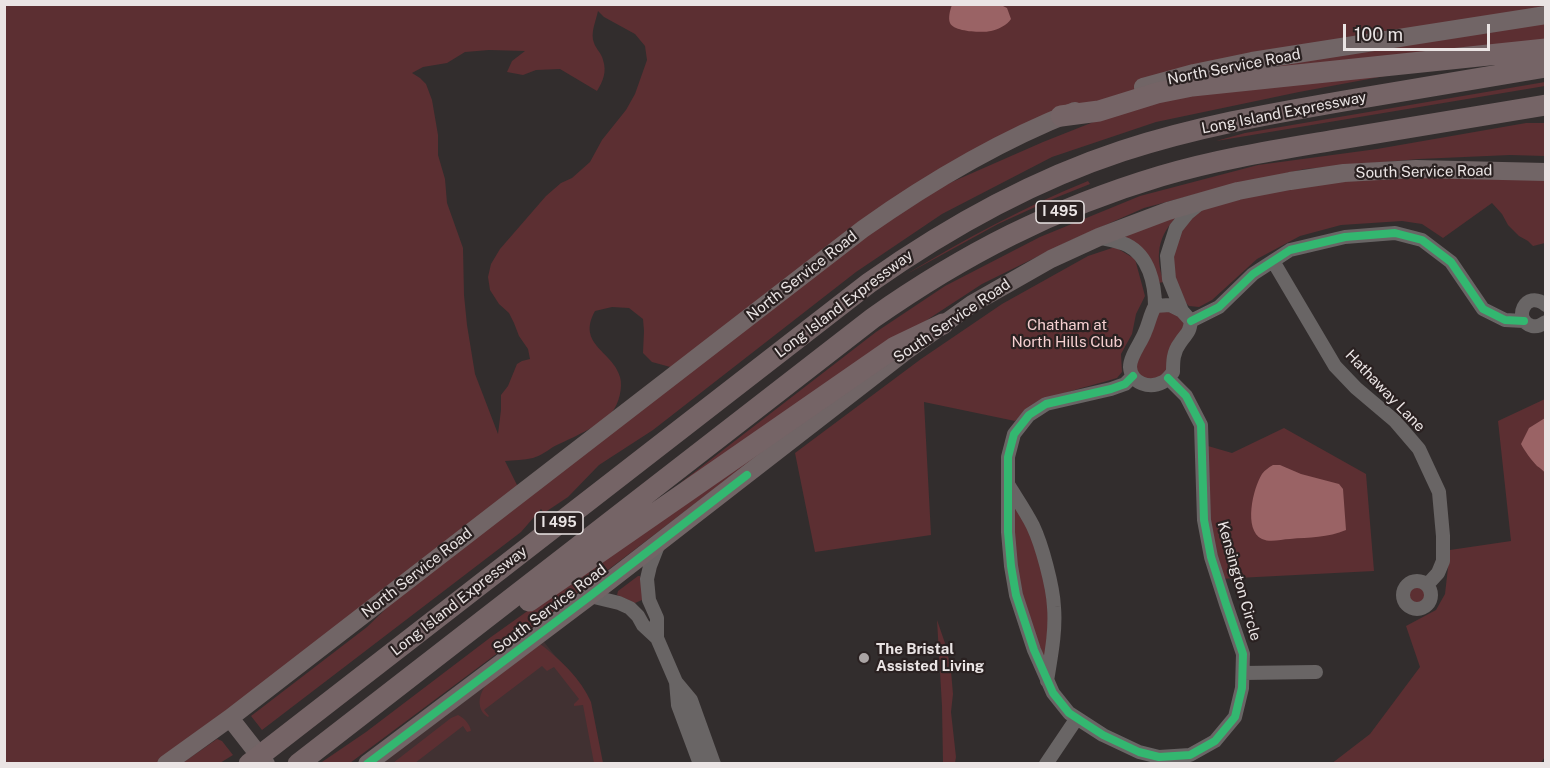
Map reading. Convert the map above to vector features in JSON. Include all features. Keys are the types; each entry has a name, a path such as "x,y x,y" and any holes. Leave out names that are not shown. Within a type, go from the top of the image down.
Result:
{"highway":[{"path":"1061,117 1099,111 1157,93 1192,86 1545,49"},
{"name":"Long Island Expressway","path":"249,764 869,283 927,243 990,207 1087,163 1189,131 1259,116 1545,67"},
{"name":"Long Island Expressway","path":"298,764 873,318 932,278 994,242 1094,198 1197,166 1545,105"},
{"path":"460,638 494,625 895,347 943,324"}],"main road":[{"name":"North Service Road","path":"166,764 230,718 863,229 913,195 1013,138 1061,117 1137,89 1211,69 1545,15"},
{"name":"South Service Road","path":"367,764 590,596 906,351 972,304 1051,259 1150,217 1272,184 1362,172 1416,169 1545,172"},
{"path":"230,718 266,764"}],"street":[{"path":"1100,237 1128,246 1141,255 1150,274 1155,289 1155,306 1149,315 1146,329 1130,366 1133,376 1142,384 1153,385 1165,382 1173,372 1173,356 1179,343 1189,332 1187,316 1169,279 1167,256 1176,228 1188,213 1203,201"},
{"path":"1155,306 1170,305 1187,316 1220,307 1253,274 1290,250 1345,237 1395,233 1422,240 1450,262 1484,309 1505,320 1524,321 1535,327 1545,322"},
{"name":"Hathaway Lane","path":"1273,261 1335,366 1395,422 1419,449 1439,492 1443,536 1443,561 1438,573 1427,585"},
{"path":"1524,321 1522,312 1528,302 1536,300 1545,305"},
{"name":"Kensington Circle","path":"1133,376 1125,384 1046,404 1029,415 1014,434 1008,457 1008,532 1015,587 1034,650 1053,693 1069,713 1103,735 1139,752 1160,757 1190,754 1215,741 1235,717 1243,673 1243,654 1211,557 1204,520 1201,425 1186,396 1168,378"},
{"path":"1008,483 1034,528 1053,591 1054,633 1047,681"},
{"path":"660,542 647,579 649,600 657,618 657,638 676,682 691,700 714,764"},
{"path":"590,596 630,608 657,638"},
{"path":"1243,673 1316,672"},
{"path":"676,682 678,705 700,764"},
{"path":"1046,764 1077,718"}],"shaded area":[{"path":"952,5 1001,5 1007,8 1011,19 991,31 963,30 950,23"},
{"path":"1545,418 1545,473 1521,444 1529,428"},
{"path":"1273,465 1280,465 1301,474 1339,484 1343,489 1346,530 1325,536 1272,541 1262,539 1256,534 1251,518 1253,498 1262,474"},
{"path":"540,637 584,692 602,764 378,764"}],"green space":[{"path":"1545,4 1546,15 1174,78 953,172 674,368 652,362 643,353 643,319 629,308 612,307 595,311 590,323 590,332 593,340 616,368 620,377 621,390 617,405 600,423 541,455 530,459 505,461 521,493 166,763 5,764 4,5","holes":["598,11 604,17 635,34 645,46 647,60 635,94 626,110 602,140 590,162 546,196 500,249 491,264 488,277 490,290 499,304 509,313 519,336 528,349 530,359 517,364 508,386 501,395 498,434 475,374 464,295 463,248 447,203 445,179 438,155 438,135 432,100 426,84 412,73 423,67 447,63 465,52 525,51 512,61 507,72 523,75 536,70 560,69 597,91 603,80 605,68 594,43 593,31"]},
{"path":"1545,20 1545,41 1279,68 1280,64"},
{"path":"1460,62 1156,122 1052,157 942,214 856,272 653,430 599,465 568,497 544,513 541,509 521,532 262,730 251,716 367,627 397,598 859,240 945,185 1043,142 1154,98"},
{"path":"1545,82 1545,86 1216,141 1245,133"},
{"path":"1526,123 1545,123 1545,156 1510,155 1419,159 1305,169 1144,208 1067,242 982,284 660,503 683,481 876,332 945,286 1040,237 1140,196 1258,165 1377,149"},
{"path":"1389,176 1545,179 1545,243 1533,246 1519,236 1492,203 1443,238 1422,224 1402,221 1341,225 1300,236 1257,259 1212,300 1199,307 1189,306 1180,297 1173,278 1171,249 1183,223 1195,212 1246,197 1326,181"},
{"path":"1088,181 1090,184 998,224 905,275 995,224"},
{"path":"1183,211 1164,234 1159,261 1164,282 1158,283 1142,250 1124,237"},
{"name":"Chatham at North Hills Club","path":"1115,247 1135,259 1145,296 1136,314 1132,334 1121,354 1122,372 1117,378 1049,399 1025,412 1015,421 924,402 931,535 815,552 795,453 921,359 1002,304 1088,256"},
{"path":"1155,306 1191,321 1173,372 1141,384 1133,356"},
{"path":"1545,399 1545,757 1540,764 1331,764 1370,734 1420,667 1406,626 1436,610 1445,594 1450,550 1511,541 1498,421"},
{"path":"1284,428 1366,474 1374,571 1218,579 1211,557 1201,444 1232,453"},
{"path":"776,442 350,763 319,764 366,732 491,637 571,580"},
{"path":"1008,483 1034,528 1054,600 1047,681 1016,595"},
{"path":"638,576 643,585 642,600 635,603 617,595 618,591"},
{"path":"1417,581 1427,585 1431,595 1427,605 1417,609 1407,605 1403,595 1407,585"},
{"path":"937,620 951,671 955,763 943,763"},
{"path":"540,644 569,670 587,694 591,702 603,763 594,763 583,705 574,706 579,699 554,667 547,671 542,666 484,710 488,717 484,714 480,706 480,697 487,684"},
{"path":"458,715 471,731 467,732 463,726 415,763 393,763 451,718"},
{"path":"217,739 222,741 233,755 220,763 181,764"}],"cycle path":[{"path":"1191,321 1219,307 1253,274 1290,250 1345,237 1395,233 1422,240 1451,262 1483,309 1505,320 1524,321"},
{"path":"1133,376 1125,384 1046,404 1029,415 1014,434 1008,457 1008,532 1016,595 1034,650 1053,693 1069,713 1103,735 1139,752 1159,757 1190,755 1215,741 1235,717 1242,688 1243,654 1211,557 1204,520 1201,425 1186,396 1168,378"},
{"path":"367,764 747,475"}],"place":[{"name":"The Bristal Assisted Living","path":"864,658"}]}
